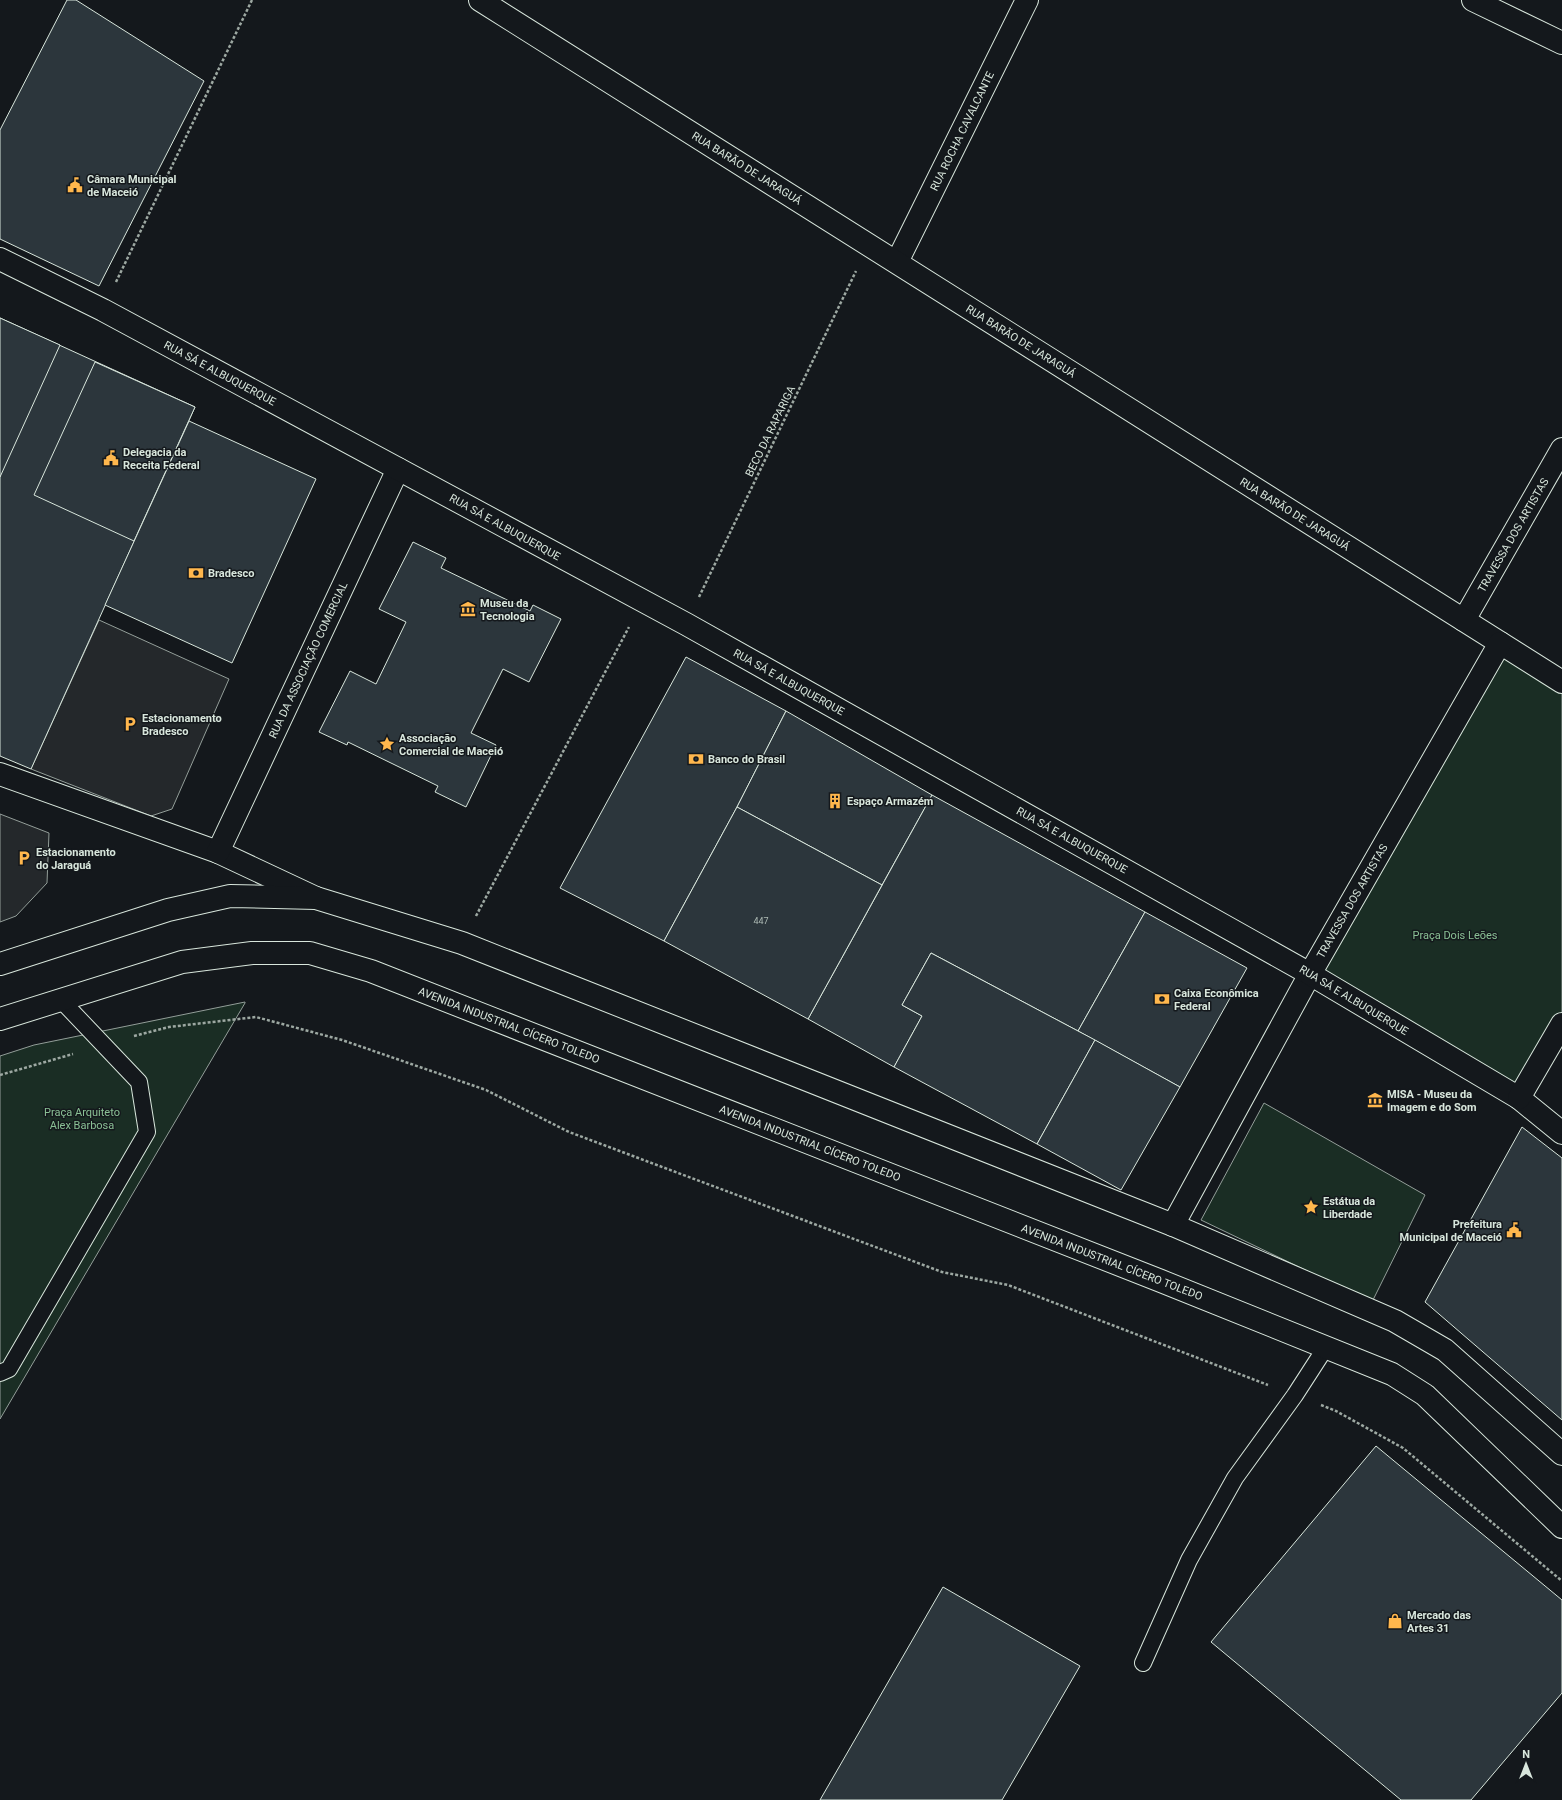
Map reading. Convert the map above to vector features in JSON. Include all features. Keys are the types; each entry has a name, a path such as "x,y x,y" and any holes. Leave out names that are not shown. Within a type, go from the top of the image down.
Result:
{"street":[{"name":"RUA BARÃO DE JARAGUÁ","path":"480,0 1562,682"},
{"name":"RUA ROCHA CAVALCANTE","path":"897,262 1027,0"},
{"path":"1473,0 1562,43"},
{"name":"RUA SÁ E ALBUQUERQUE","path":"0,260 103,310 686,624 1310,974 1519,1098 1562,1133"},
{"name":"TRAVESSA DOS ARTISTAS","path":"1464,620 1562,449"},
{"name":"RUA DA ASSOCIAÇÃO COMERCIAL","path":"218,852 398,468"},
{"name":"TRAVESSA DOS ARTISTAS","path":"1173,1225 1310,974 1500,643"},
{"path":"0,774 218,852 316,898 462,943 1173,1225 1395,1321 1445,1350 1562,1454"},
{"path":"0,964 168,910 230,896 316,898"},
{"name":"AVENIDA INDUSTRIAL CÍCERO TOLEDO","path":"0,1019 182,962 252,953 310,953 371,971 1161,1281 1392,1374 1425,1395 1562,1527"},
{"path":"1519,1098 1562,1024"}],"lane":[{"path":"0,1373 9,1369 147,1132 139,1082 60,1000"},
{"path":"1143,1663 1189,1560 1235,1478 1295,1395 1326,1347"}],"path":[{"path":"103,310 252,0"},
{"name":"BECO DA RAPARIGA","path":"686,624 869,244"},
{"path":"462,943 642,601"},
{"path":"0,1075 169,1026 256,1017 342,1040 486,1090 569,1132 942,1272 1008,1285 1336,1411 1403,1448 1562,1581"}],"green space":[{"name":"Praça Dois Leões","path":"1500,643 1562,680 1562,1024 1519,1098 1310,974"},
{"name":"Praça Arquiteto Alex Barbosa","path":"245,1002 0,1419 0,1056 34,1045"},
{"path":"1264,1103 1425,1195 1372,1302 1201,1220"}],"shaded area":[{"name":"Estacionamento Bradesco","path":"99,620 229,679 172,809 151,816 31,769"},
{"name":"Estacionamento do Jaraguá","path":"0,814 49,833 47,883 16,916 0,922"}],"building":[{"name":"Câmara Municipal de Maceió","path":"67,0 76,0 204,81 99,286 0,239 0,130"},
{"name":"Delegacia da Receita Federal","path":"0,318 195,407 31,769 0,756"},
{"path":"0,318 60,345 0,477"},
{"name":"Delegacia da Receita Federal","path":"95,362 195,407 134,541 34,495"},
{"name":"Bradesco","path":"189,421 316,479 232,663 105,605"},
{"path":"413,542 446,558 441,568 530,611 533,605 561,619 529,682 503,669 471,733 496,745 466,807 435,792 438,786 348,742 347,745 319,732 350,671 376,684 406,622 379,609"},
{"name":"Banco do Brasil","path":"686,657 786,711 737,807 664,941 560,888"},
{"name":"Espaço Armazém","path":"786,711 932,795 882,885 737,807"},
{"path":"932,795 1145,912 1078,1031 931,953 902,1005 922,1016 894,1067 808,1019"},
{"path":"737,807 882,885 808,1019 664,941"},
{"name":"Caixa Econômica Federal","path":"1145,912 1247,968 1180,1087 1078,1031"},
{"path":"931,953 1095,1040 1037,1144 894,1067 922,1016 902,1005"},
{"path":"1095,1040 1180,1087 1121,1190 1037,1144"},
{"name":"Prefeitura Municipal de Maceió","path":"1522,1127 1562,1158 1562,1420 1425,1302"},
{"name":"Mercado das Artes 31","path":"1376,1446 1562,1600 1562,1693 1471,1800 1401,1800 1211,1642"},
{"path":"943,1587 1080,1666 1002,1800 820,1800"}],"place":[{"name":"Câmara Municipal de Maceió","path":"75,185"},
{"name":"Delegacia da Receita Federal","path":"111,458"},
{"name":"Bradesco","path":"196,573"},
{"name":"Museu da Tecnologia","path":"468,609"},
{"name":"Estacionamento Bradesco","path":"130,724"},
{"name":"Associação Comercial de Maceió","path":"387,744"},
{"name":"Banco do Brasil","path":"696,759"},
{"name":"Espaço Armazém","path":"835,801"},
{"name":"Estacionamento do Jaraguá","path":"24,858"},
{"name":"Caixa Econômica Federal","path":"1162,999"},
{"name":"MISA - Museu da Imagem e do Som","path":"1375,1100"},
{"name":"Estátua da Liberdade","path":"1311,1207"},
{"name":"Prefeitura Municipal de Maceió","path":"1514,1230"},
{"name":"Mercado das Artes 31","path":"1395,1621"}]}
